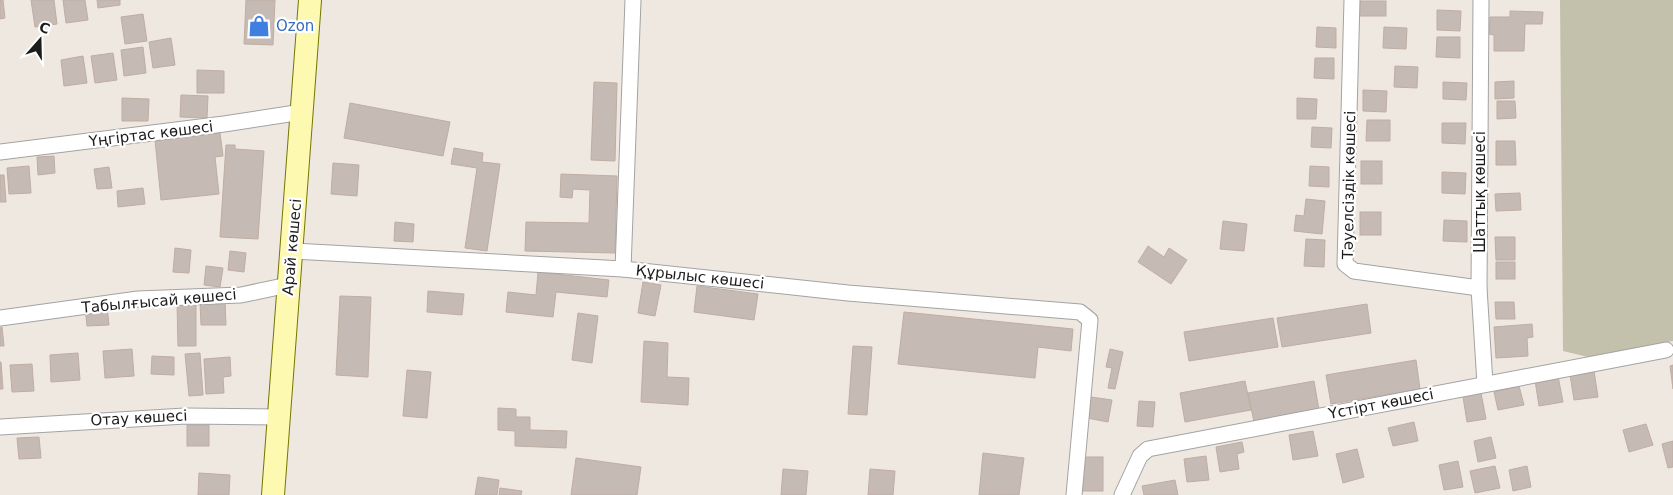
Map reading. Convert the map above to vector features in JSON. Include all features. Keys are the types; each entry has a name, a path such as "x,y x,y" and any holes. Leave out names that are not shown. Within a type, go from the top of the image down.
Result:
{"main road":[{"name":"Арай көшесі","path":"273,495 288,285 293,251 310,0"}],"street":[{"path":"623,269 633,0"},
{"name":"Тәуелсіздік көшесі","path":"1352,0 1345,264 1354,271 1479,288"},
{"name":"Шаттық көшесі","path":"1481,0 1479,288 1485,384"},
{"name":"Үңгіртас көшесі","path":"0,152 224,124 302,112"},
{"name":"Құрылыс көшесі","path":"293,251 623,269 848,293 1080,312 1090,320 1074,495"},
{"name":"Табылғысай көшесі","path":"0,318 138,299 240,295 288,285"},
{"name":"Үстірт көшесі","path":"1122,495 1140,456 1148,449 1666,350"},
{"name":"Отау көшесі","path":"0,427 185,416 278,417"}],"shaded area":[{"path":"1560,0 1673,0 1673,341 1588,357 1563,351"}],"building":[{"path":"0,0 3,0 5,18 0,19"},
{"path":"31,0 54,0 57,24 35,27"},
{"path":"63,0 85,0 88,20 66,23"},
{"path":"97,0 120,0 120,5 98,8"},
{"path":"246,0 275,0 273,45 244,44"},
{"path":"1359,1 1386,1 1386,16 1359,16"},
{"path":"1437,10 1461,11 1460,31 1437,30"},
{"path":"1510,11 1543,12 1542,24 1525,24 1524,51 1494,51 1494,35 1489,34 1490,17 1510,17"},
{"path":"143,14 147,41 125,44 121,17"},
{"path":"1317,27 1336,28 1336,48 1316,47"},
{"path":"1384,27 1407,28 1406,49 1383,48"},
{"path":"1437,37 1460,37 1460,58 1436,57"},
{"path":"171,38 175,65 153,68 149,42"},
{"path":"143,47 146,73 124,76 121,50"},
{"path":"113,53 117,80 95,83 91,56"},
{"path":"83,56 87,83 64,86 61,60"},
{"path":"1315,58 1334,58 1334,79 1314,78"},
{"path":"1395,66 1418,67 1417,88 1394,87"},
{"path":"197,70 224,71 224,93 197,93"},
{"path":"1514,81 1514,98 1495,99 1495,82"},
{"path":"594,82 617,83 615,161 591,160"},
{"path":"1443,82 1467,83 1466,100 1443,99"},
{"path":"1363,90 1387,91 1386,112 1363,111"},
{"path":"181,95 208,96 207,118 180,117"},
{"path":"122,98 149,99 148,121 122,121"},
{"path":"1297,98 1317,99 1316,119 1297,119"},
{"path":"1497,101 1515,101 1516,118 1497,119"},
{"path":"350,103 450,122 443,156 344,138"},
{"path":"1367,120 1390,120 1390,141 1366,141"},
{"path":"1442,123 1466,123 1465,144 1442,143"},
{"path":"1312,127 1332,128 1331,148 1311,147"},
{"path":"220,133 223,156 215,157 219,194 161,200 155,140"},
{"path":"1496,141 1515,141 1516,165 1496,165"},
{"path":"226,145 235,145 235,149 264,151 258,239 220,237"},
{"path":"454,148 483,153 482,162 500,164 487,251 465,248 477,168 451,164"},
{"path":"54,156 55,173 38,175 37,157"},
{"path":"1361,161 1382,161 1382,184 1361,184"},
{"path":"333,163 359,165 357,196 331,194"},
{"path":"29,166 31,193 9,194 7,168"},
{"path":"1310,166 1329,167 1329,187 1309,186"},
{"path":"109,167 112,188 97,189 94,169"},
{"path":"1442,172 1466,173 1465,194 1442,193"},
{"path":"561,174 617,176 615,253 525,251 526,222 589,223 590,190 573,189 572,198 560,197"},
{"path":"0,175 4,175 6,202 0,202"},
{"path":"143,188 145,204 118,207 117,191"},
{"path":"1520,193 1521,210 1496,211 1495,194"},
{"path":"1306,199 1325,201 1322,234 1294,231 1296,215 1304,216"},
{"path":"1360,212 1381,212 1381,235 1360,235"},
{"path":"1444,220 1467,221 1467,242 1443,241"},
{"path":"1223,221 1247,224 1244,251 1220,249"},
{"path":"395,222 414,224 413,242 394,241"},
{"path":"1495,237 1515,237 1515,260 1496,260"},
{"path":"1306,239 1325,240 1324,267 1304,266"},
{"path":"1148,246 1164,257 1169,248 1187,260 1171,284 1138,262"},
{"path":"175,248 191,250 189,273 173,272"},
{"path":"230,251 246,253 244,272 228,270"},
{"path":"1496,262 1515,262 1515,279 1496,279"},
{"path":"206,266 223,268 220,287 204,285"},
{"path":"538,272 609,280 607,297 556,292 553,317 506,312 508,292 536,295"},
{"path":"643,282 661,285 655,316 638,313"},
{"path":"697,286 758,294 754,320 694,312"},
{"path":"428,291 464,294 462,315 427,312"},
{"path":"340,296 371,297 368,377 336,375"},
{"path":"225,302 226,325 201,325 200,303"},
{"path":"1495,302 1514,302 1515,319 1496,319"},
{"path":"177,303 196,303 196,346 178,346"},
{"path":"1367,304 1371,333 1282,347 1277,318"},
{"path":"107,307 109,325 87,326 85,308"},
{"path":"904,312 1073,329 1071,351 1038,347 1035,378 898,364"},
{"path":"578,313 598,316 592,363 572,360"},
{"path":"1273,318 1278,347 1189,361 1184,332"},
{"path":"1532,324 1533,337 1527,338 1528,356 1496,358 1494,327"},
{"path":"2,327 4,346 0,346 0,328"},
{"path":"644,341 668,343 667,377 689,378 688,405 641,402"},
{"path":"853,346 872,347 867,415 848,414"},
{"path":"132,349 134,376 105,378 103,351"},
{"path":"1110,349 1123,352 1115,389 1108,388 1112,368 1106,367"},
{"path":"78,353 80,380 51,382 50,355"},
{"path":"200,353 203,395 189,396 185,354"},
{"path":"152,356 174,357 174,375 151,374"},
{"path":"230,357 231,376 223,377 224,393 206,394 204,359"},
{"path":"1416,360 1420,389 1331,404 1326,375"},
{"path":"1,362 3,389 0,389"},
{"path":"32,364 34,391 12,392 10,365"},
{"path":"1673,365 1673,389 1670,366"},
{"path":"407,370 431,372 427,418 403,416"},
{"path":"1594,371 1598,397 1574,400 1570,375"},
{"path":"1558,376 1563,402 1539,406 1535,380"},
{"path":"1245,381 1251,410 1185,422 1180,393"},
{"path":"1314,381 1319,410 1254,422 1248,393"},
{"path":"1519,386 1524,405 1498,410 1494,392"},
{"path":"1481,393 1486,419 1467,422 1463,397"},
{"path":"1091,397 1112,400 1108,422 1087,418"},
{"path":"1139,401 1155,402 1153,427 1137,426"},
{"path":"498,408 516,409 516,417 530,417 530,430 567,431 566,448 515,446 515,431 498,430"},
{"path":"1414,422 1418,441 1393,446 1388,428"},
{"path":"1646,424 1653,445 1629,452 1623,430"},
{"path":"187,425 209,425 209,446 187,446"},
{"path":"1313,431 1318,456 1293,460 1289,435"},
{"path":"39,437 41,458 19,459 17,438"},
{"path":"1491,437 1496,458 1478,462 1474,441"},
{"path":"1673,441 1673,467 1668,468 1662,444"},
{"path":"1242,442 1244,452 1237,454 1239,469 1220,472 1216,447"},
{"path":"1357,449 1364,477 1343,483 1336,454"},
{"path":"983,453 1024,458 1019,495 979,495"},
{"path":"1206,456 1209,480 1187,482 1184,459"},
{"path":"1082,457 1103,457 1103,491 1082,491"},
{"path":"576,458 641,467 637,495 571,495"},
{"path":"1458,461 1463,487 1444,490 1439,465"},
{"path":"1495,466 1500,488 1475,493 1470,471"},
{"path":"1527,466 1531,487 1513,491 1509,470"},
{"path":"783,469 808,471 806,495 781,495"},
{"path":"870,469 895,471 893,495 868,495"},
{"path":"199,473 230,475 229,495 198,495"},
{"path":"478,477 499,480 497,495 475,495"},
{"path":"1175,480 1178,495 1144,495 1142,486"},
{"path":"500,488 522,491 521,495 499,495"}],"place":[{"name":"Ozon","path":"259,26"}]}
